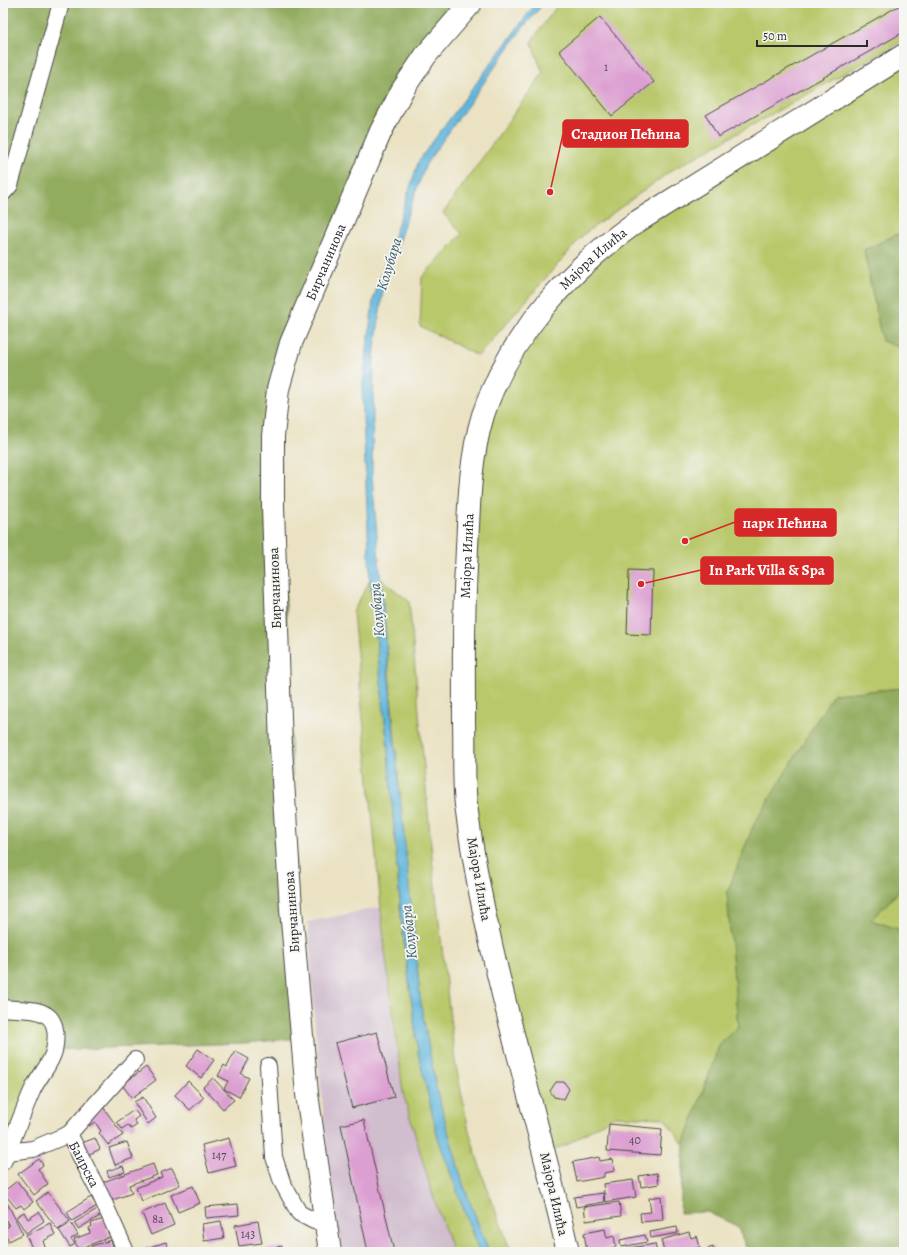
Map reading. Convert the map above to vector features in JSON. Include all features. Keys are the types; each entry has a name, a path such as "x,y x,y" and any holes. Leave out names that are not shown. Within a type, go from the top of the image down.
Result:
{"main road":[{"name":"Бирчанинова","path":"330,1252 307,1094 280,748 272,507 273,436 278,389 291,343 381,131 403,88 426,54 471,3"},
{"name":"Мајора Илића","path":"568,1252 545,1153 503,994 480,891 466,802 463,616 473,466 483,415 499,377 522,338 555,293 594,254 635,223 904,55"}],"street":[{"path":"3,193 10,185 61,3"},
{"path":"3,1008 41,1012 50,1018 55,1027 54,1050 49,1064 33,1089 5,1157"},
{"path":"68,1134 135,1060"},
{"path":"268,1066 274,1157 282,1182 299,1213 314,1221 325,1221"},
{"name":"Баирска","path":"5,1157 33,1149 68,1134 101,1196 126,1252"}],"shaded area":[{"path":"381,907 393,1027 403,1093 432,1193 453,1252 342,1252 328,1159 315,1024 308,922"}],"green space":[{"path":"3,3 471,3 426,55 278,389 302,1038 244,1043 54,1050 50,1018 3,1008"},
{"path":"559,3 904,3 904,40 672,170 584,234 478,356 420,326 422,277 462,234 443,213 543,73 531,42"},
{"path":"904,56 904,231 864,250 882,341 904,349 904,688 833,694 727,893 738,1027 720,1043 684,1145 664,1118 614,1116 568,1144 545,1153 480,891 463,617 490,397 597,253"},
{"path":"904,231 904,349 882,341 864,250"},
{"path":"381,579 409,601 434,878 455,1061 469,1131 483,1177 511,1252 489,1252 463,1184 437,1092 421,1005 406,865"},
{"path":"370,580 387,739 401,917 418,1052 438,1138 479,1252 453,1252 432,1193 403,1093 385,951 353,612"},
{"path":"904,688 904,886 871,920 904,931 904,1252 748,1252 737,1226 707,1212 680,1213 684,1145 720,1043 738,1027 727,893 753,826 833,694"},
{"path":"904,886 904,931 871,920"},
{"path":"3,1008 41,1012 55,1037 3,1150"}],"water":[{"name":"Колубара","path":"536,3 544,3 522,29 426,164 404,224 382,296 374,356 372,475 392,715 421,1005 437,1092 463,1184 489,1252 479,1252 438,1138 418,1052 401,917 387,739 370,580 362,393 373,300 419,160"}],"building":[{"path":"902,4 904,7 904,32 718,137 706,115"},
{"path":"600,17 654,82 612,116 559,51"},
{"path":"629,570 653,571 651,635 627,634"},
{"path":"377,1032 394,1097 352,1108 335,1043"},
{"path":"198,1049 214,1060 201,1078 186,1066"},
{"path":"235,1051 249,1059 241,1074 249,1078 239,1097 224,1089 228,1081 218,1076 224,1065 227,1067"},
{"path":"146,1067 156,1080 132,1098 122,1085"},
{"path":"213,1078 234,1100 223,1109 203,1087"},
{"path":"188,1081 204,1097 190,1110 175,1095"},
{"path":"556,1082 564,1082 569,1089 564,1099 554,1097 550,1091"},
{"path":"143,1097 156,1118 148,1124 134,1102"},
{"path":"103,1107 123,1135 108,1145 99,1133 101,1131 95,1122 89,1126 85,1120"},
{"path":"134,1110 139,1116 134,1120 137,1125 131,1129 128,1125 122,1129 117,1122"},
{"path":"364,1120 394,1252 368,1252 341,1125"},
{"path":"609,1124 662,1129 660,1155 607,1151"},
{"path":"95,1138 100,1149 88,1155 82,1143"},
{"path":"229,1138 236,1166 209,1173 202,1145"},
{"path":"127,1142 133,1158 115,1165 109,1148"},
{"path":"599,1157 600,1161 612,1159 615,1171 604,1173 604,1177 577,1182 573,1162"},
{"path":"39,1159 43,1165 38,1169 48,1184 34,1195 18,1174"},
{"path":"153,1164 157,1175 129,1185 132,1193 110,1201 103,1182"},
{"path":"123,1166 125,1172 109,1177 107,1171"},
{"path":"172,1168 180,1185 142,1201 136,1188 162,1177 160,1173"},
{"path":"657,1173 659,1184 641,1187 639,1176"},
{"path":"633,1180 636,1197 605,1202 603,1184"},
{"path":"17,1181 33,1202 24,1209 21,1205 16,1208 3,1192"},
{"path":"193,1186 200,1203 178,1212 171,1195"},
{"path":"48,1192 70,1221 58,1230 36,1201"},
{"path":"603,1193 604,1202 576,1207 574,1197"},
{"path":"661,1196 663,1220 641,1222 640,1213 651,1212 649,1198"},
{"path":"91,1197 97,1206 72,1221 67,1212"},
{"path":"619,1202 621,1216 586,1221 584,1207"},
{"path":"7,1203 23,1234 9,1241 3,1229 9,1226 6,1220 3,1221 3,1205"},
{"path":"165,1203 174,1225 151,1235 142,1213"},
{"path":"238,1204 239,1215 206,1218 205,1207"},
{"path":"99,1208 103,1214 78,1229 74,1223"},
{"path":"24,1212 28,1219 39,1212 44,1221 26,1233 16,1217"},
{"path":"104,1219 110,1237 78,1249 74,1239 90,1233 89,1228 92,1226 91,1223"},
{"path":"221,1221 224,1238 204,1241 202,1224"},
{"path":"258,1221 262,1243 239,1246 235,1225"},
{"path":"50,1223 55,1235 43,1241 45,1247 34,1252 26,1235"},
{"path":"71,1223 78,1235 71,1239 75,1244 70,1247 59,1230"},
{"path":"677,1227 678,1233 651,1238 650,1232"},
{"path":"605,1229 607,1238 614,1236 616,1247 587,1252 584,1233"},
{"path":"689,1232 691,1238 697,1236 700,1247 681,1252 676,1252 675,1249 664,1252 661,1240"},
{"path":"3,1234 7,1243 3,1245"},
{"path":"645,1235 647,1242 621,1247 620,1240"},
{"path":"111,1240 115,1251 93,1252 91,1246"},
{"path":"166,1242 169,1252 141,1252 140,1250"},
{"path":"655,1244 657,1252 624,1252 624,1249"},
{"path":"282,1246 283,1252 263,1252 262,1250"},
{"path":"713,1247 714,1252 698,1252"}],"place":[{"name":"Стадион Пећина","path":"550,192"},
{"name":"парк Пећина","path":"685,541"},
{"name":"In Park Villa & Spa","path":"641,584"}]}
